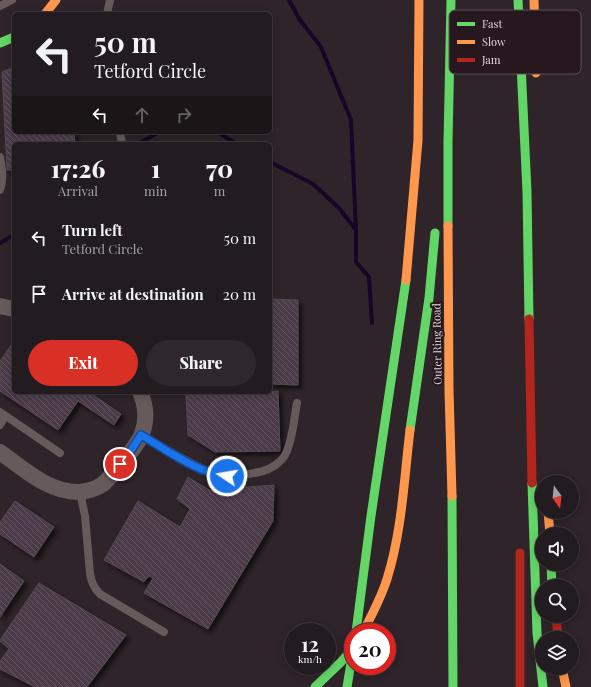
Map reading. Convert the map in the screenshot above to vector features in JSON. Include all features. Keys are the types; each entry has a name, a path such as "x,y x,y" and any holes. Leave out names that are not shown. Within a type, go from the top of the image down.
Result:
{"main road":[{"path":"47,12 56,0"},
{"path":"357,623 371,516 407,274 418,140 419,0"},
{"path":"513,0 513,10"},
{"path":"518,0 518,10"},
{"path":"534,0 534,10"},
{"path":"0,43 12,38"},
{"name":"Outer Ring Road","path":"450,74 448,142 448,269 449,390 452,481 453,687"},
{"path":"515,74 518,205"},
{"path":"521,74 527,192 532,498 537,633 543,687"},
{"path":"536,74 536,82"},
{"path":"368,623 385,588 400,518 413,405 424,336 435,225"},
{"path":"520,546 520,687"},
{"path":"315,687 344,658"},
{"path":"347,687 349,675"},
{"path":"563,675 566,687"}],"street":[{"path":"0,306 12,309"},
{"path":"0,452 46,483 58,489 80,492 92,490 103,484 128,455 141,435 145,415 145,406 141,394"}],"lane":[{"path":"0,6 12,0"},
{"path":"107,12 110,0"},
{"path":"0,157 3,172 0,190"},
{"path":"141,435 178,457 210,472 227,476 250,474 269,468 284,457 291,435 297,403"},
{"path":"0,425 3,414 60,454"},
{"path":"80,492 85,516 91,582 94,588 100,594 164,632"}],"building":[{"path":"12,68 12,134 74,134 75,142 12,142 12,170 7,170 2,72"},
{"path":"272,299 298,300 298,385 272,384"},
{"path":"12,344 12,394 92,394 121,414 114,425 78,401 58,430 0,391 0,361"},
{"path":"272,391 278,391 280,451 215,452 188,435 186,395 272,394"},
{"path":"188,477 209,490 274,485 273,521 208,629 144,593 153,578 149,576 144,582 104,560 138,501 180,527 190,509 177,499"},
{"path":"15,501 54,527 34,557 0,534 0,522"},
{"path":"0,564 24,581 0,617"},
{"path":"39,583 126,635 87,687 35,687 0,669 0,661 9,649 0,640"}],"waterway":[{"path":"289,0 300,20 321,47 351,120 356,230"},
{"path":"142,142 156,134"},
{"path":"221,134 233,142"},
{"path":"272,163 313,184 339,208 356,230 356,262 369,277 372,323"},
{"path":"0,243 12,236"}],"traffic: fast":[{"path":"451,0 451,10"},
{"path":"518,0 518,10"},
{"path":"0,43 12,38"},
{"path":"448,226 449,74"},
{"path":"521,74 527,192 529,319"},
{"path":"410,430 429,298 435,233"},
{"path":"357,623 371,516 406,280"},
{"path":"532,483 537,633 543,687"},
{"path":"452,496 453,687"},
{"path":"551,571 552,579"},
{"path":"315,687 344,658"},
{"path":"347,687 349,675"}],"traffic: slow":[{"path":"47,12 56,0"},
{"path":"406,280 418,140 419,0"},
{"path":"534,0 534,10"},
{"path":"448,226 449,390 452,496"},
{"path":"368,623 382,593 392,561 402,505 410,430"},
{"path":"549,519 549,527"},
{"path":"563,675 566,687"}],"traffic: jam":[{"path":"529,319 532,483"},
{"path":"520,553 520,687"},
{"path":"557,623 557,631"}],"route":[{"path":"120,464 128,455 141,435 178,457 210,472 227,476"}]}
